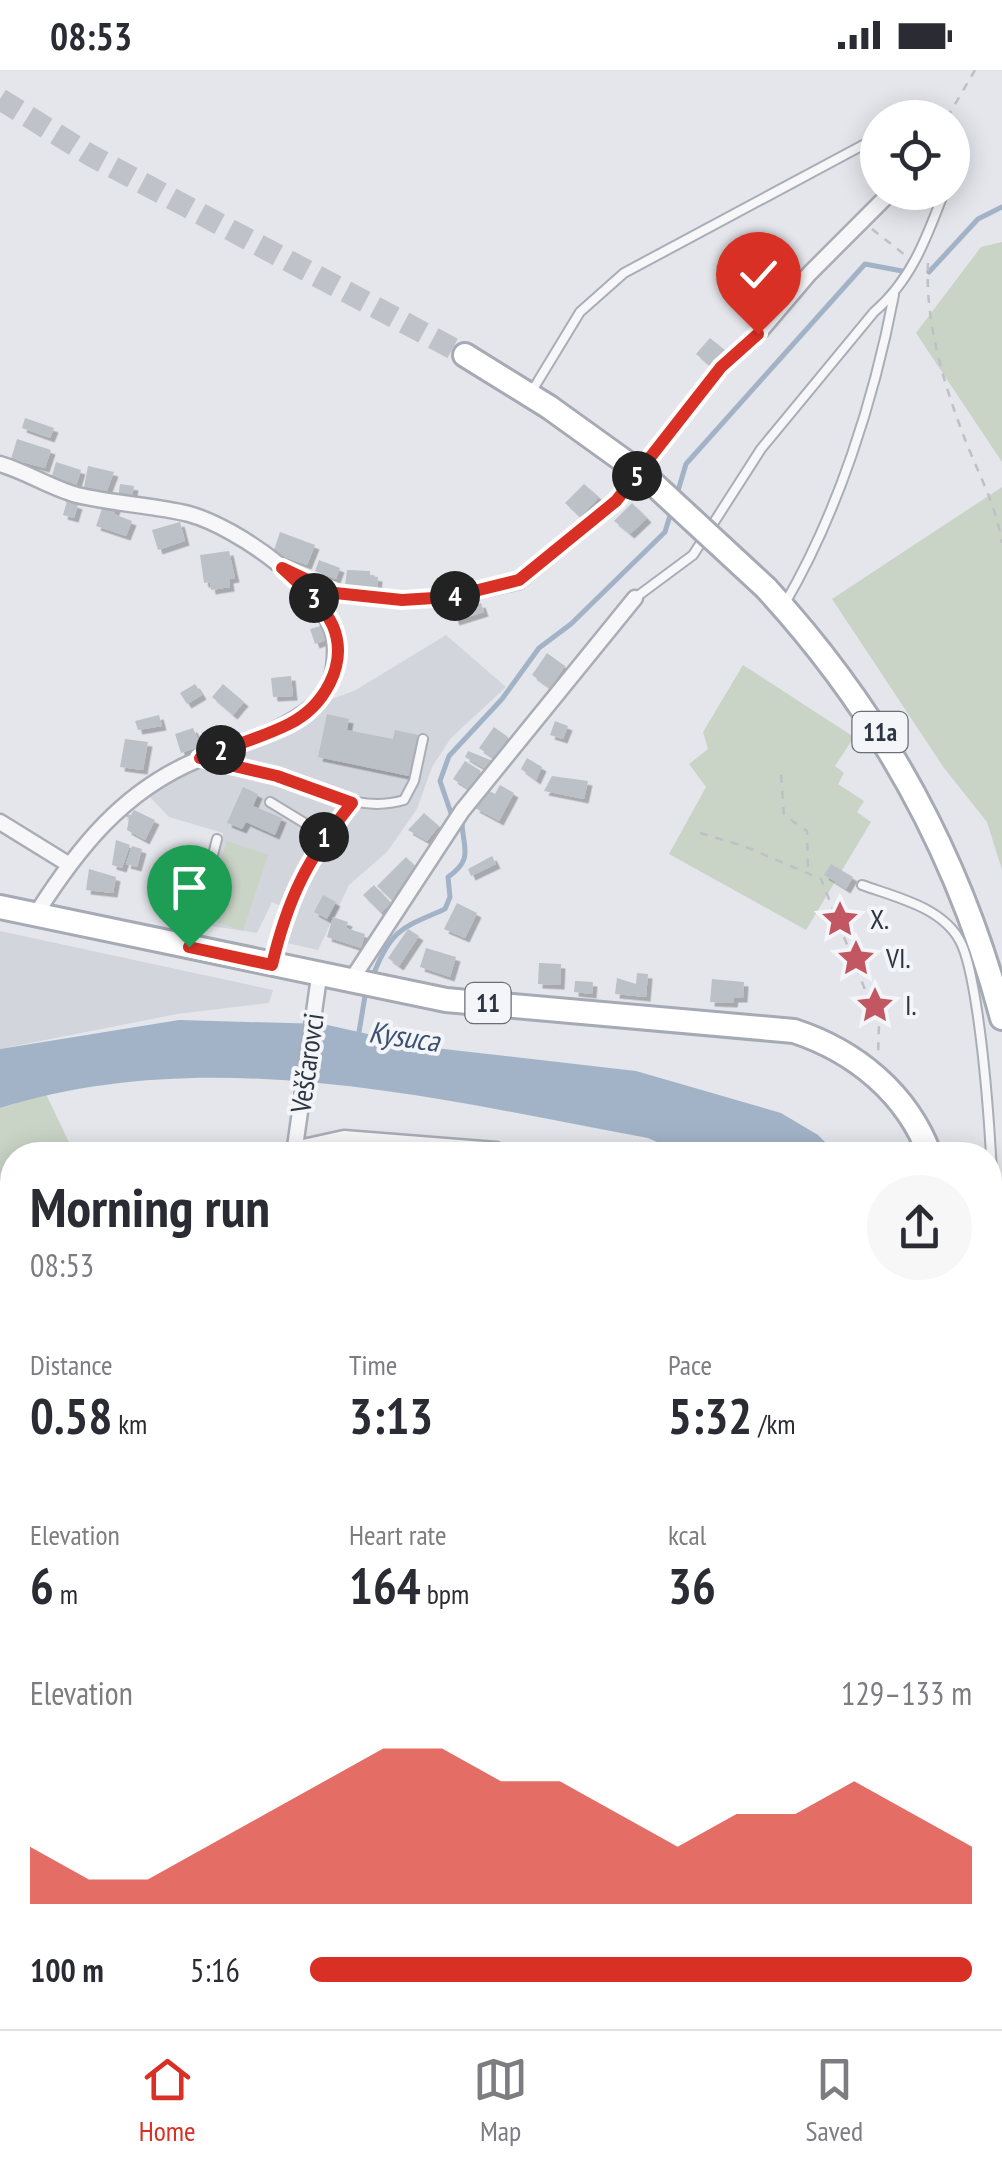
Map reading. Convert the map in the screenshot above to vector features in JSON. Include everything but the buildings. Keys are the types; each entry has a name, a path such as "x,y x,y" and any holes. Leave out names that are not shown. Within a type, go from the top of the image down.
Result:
{"main road":[{"name":"11a","path":"465,355 539,401 659,488 784,606 863,707 899,762 964,895 1002,1018"},
{"name":"11","path":"0,906 319,977 446,1000 794,1031 844,1052 878,1079 909,1114 923,1142"}],"street":[{"path":"282,568 335,593 402,600 450,597 519,580 616,501 721,367 758,334 872,210"},
{"path":"0,464 72,494 191,515 241,538 282,568 318,602 334,629 336,672 318,702 290,723 162,774 115,809 68,864 36,914"},
{"path":"350,982 462,810 635,598"},
{"path":"0,822 68,864"},
{"name":"Veščarovci","path":"296,1142 319,977"},
{"name":"Veščarovci","path":"330,1142 344,1138 395,1142"}],"lane":[{"path":"539,401 580,312 624,273 860,147"},
{"path":"635,598 693,555 761,449 874,312 894,295 914,264 936,210"},
{"path":"784,606 824,525 857,433 894,295"},
{"path":"200,758 277,776 352,803 382,806 404,800 414,781 422,739"},
{"path":"270,802 316,830 321,842"},
{"path":"272,965 285,910 321,842 352,803"},
{"path":"189,947 218,839"},
{"path":"862,884 932,912 960,941 983,1039 995,1142"}],"path":[{"path":"958,100 976,70"},
{"path":"856,226 884,236 914,264"},
{"path":"928,264 927,298 935,348 967,444 997,514 1002,543"},
{"path":"780,775 784,815 807,831 808,874"},
{"path":"700,833 744,846 821,879 879,1025 878,1079"}],"shaded area":[{"path":"446,635 506,687 451,738 432,767 417,809 387,852 349,885 318,950 287,943 298,914 272,902 257,933 198,924 223,833 169,817 146,793 242,748 292,732 326,701 354,691"},
{"path":"0,931 273,990 269,1003 177,1014 0,1049"}],"green space":[{"path":"1002,242 1002,462 916,333 981,247"},
{"path":"1002,487 1002,870 987,822 944,768 832,599"},
{"path":"743,665 854,737 835,766 844,773 838,784 864,801 857,812 871,822 806,930 669,854 706,787 689,764 708,749 703,732"},
{"path":"227,841 268,855 243,931 202,917"},
{"path":"46,1094 69,1142 0,1142 0,1108"}],"water":[{"path":"179,1020 323,1024 426,1047 636,1071 781,1113 825,1142 657,1142 406,1094 243,1078 161,1079 80,1089 0,1108 0,1049"}],"waterway":[{"path":"929,272 978,219 1002,207"},
{"path":"677,494 686,464 865,264 902,271"},
{"path":"452,816 440,781 449,756 502,699 539,648 571,624 665,532 672,509"},
{"path":"374,973 387,947 401,931 445,909 450,897 448,877 464,859 462,823"},
{"name":"Kysuca","path":"359,1032 365,996"}],"tunnel":[{"path":"0,99 90,155 465,355"}],"place":[{"name":"X.","path":"840,919"},
{"name":"VI.","path":"856,958"},
{"name":"I.","path":"875,1005"}],"route":[{"path":"189,947 272,965 285,910 300,876 324,837 352,803 277,776 200,758 290,723 318,702 336,672 334,629 318,602 282,568 335,593 402,600 450,597 519,580 616,501 662,448 721,367 758,334"}]}
